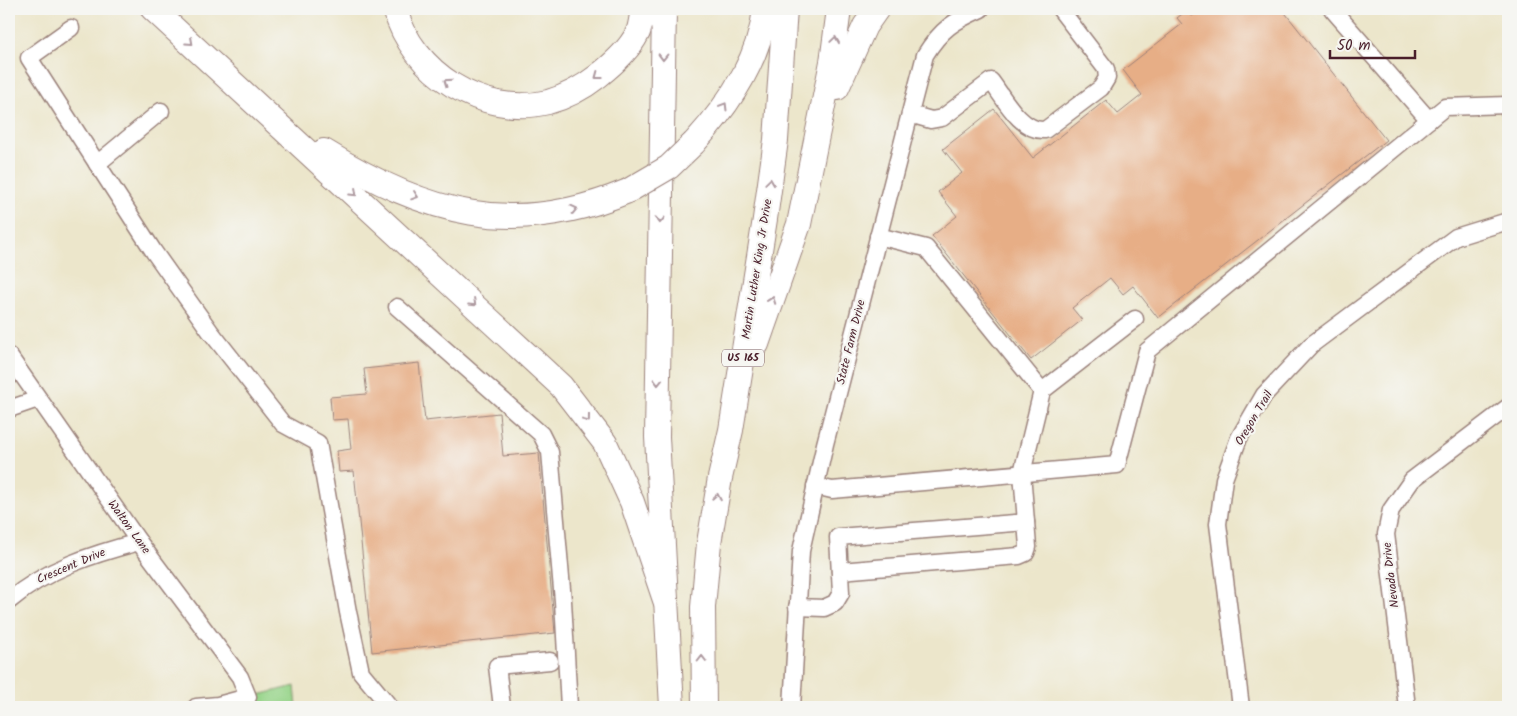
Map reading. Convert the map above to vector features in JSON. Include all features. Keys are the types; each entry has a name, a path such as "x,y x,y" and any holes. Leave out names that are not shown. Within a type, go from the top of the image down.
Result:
{"highway":[{"path":"153,9 280,124 561,386 605,444 632,502 665,600"},
{"path":"395,9 406,35 419,56 436,74 454,87 483,99 513,105 548,102 583,87 612,65 637,34 643,9"},
{"path":"664,9 658,437 672,706"},
{"path":"280,124 350,167 394,189 450,208 487,216 519,218 559,213 628,192 669,166 694,143 717,118 740,81 754,49 764,9"},
{"name":"Martin Luther King Jr Drive","path":"704,707 702,607 709,542 731,430 776,140 785,9"},
{"path":"731,430 767,313 799,224 832,62 839,9"},
{"path":"814,156 839,81 865,26 877,9"}],"street":[{"name":"State Farm Drive","path":"792,707 800,551 925,55 935,38 952,22 981,9"},
{"path":"910,114 931,120 942,118 990,81 1026,126 1036,131 1045,130 1102,88 1107,78 1106,69 1060,9"},
{"path":"1332,9 1429,120"},
{"path":"71,28 30,58 154,252 210,331 283,424 318,443 348,612 361,672 390,707"},
{"path":"815,486 832,490 1117,464 1147,351 1445,107 1508,105"},
{"path":"98,164 161,111"},
{"name":"Oregon Trail","path":"1241,707 1218,524 1224,479 1240,438 1264,396 1310,345 1456,237 1508,221"},
{"path":"878,236 926,248 1042,391"},
{"path":"397,307 541,434 550,452 563,601 569,707"},
{"path":"840,570 1019,556 1026,553 1028,546 1022,473 1042,391 1135,319"},
{"name":"Walton Lane","path":"9,356 139,542 240,677 248,697 218,705 196,707"},
{"path":"9,409 38,399"},
{"name":"Nevada Drive","path":"1407,707 1386,534 1391,510 1412,480 1508,406"},
{"path":"796,607 824,608 835,603 841,594 838,537 1026,522"},
{"name":"Crescent Drive","path":"9,601 26,586 69,565 100,552 139,542"},
{"path":"502,707 497,666 550,661"}],"green space":[{"path":"295,686 297,707 196,707 218,705"}],"building":[{"path":"1201,9 1282,9 1386,140 1158,318 1133,286 1123,294 1110,278 1072,308 1082,320 1031,360 932,236 957,216 938,192 962,173 943,149 994,109 1033,158 1106,100 1118,114 1142,95 1123,70 1182,24 1177,18 1187,10 1192,16"},
{"path":"419,363 425,421 499,413 503,456 539,453 555,633 372,652 354,471 339,472 337,451 351,449 348,419 332,420 330,397 367,394 364,369"}]}
